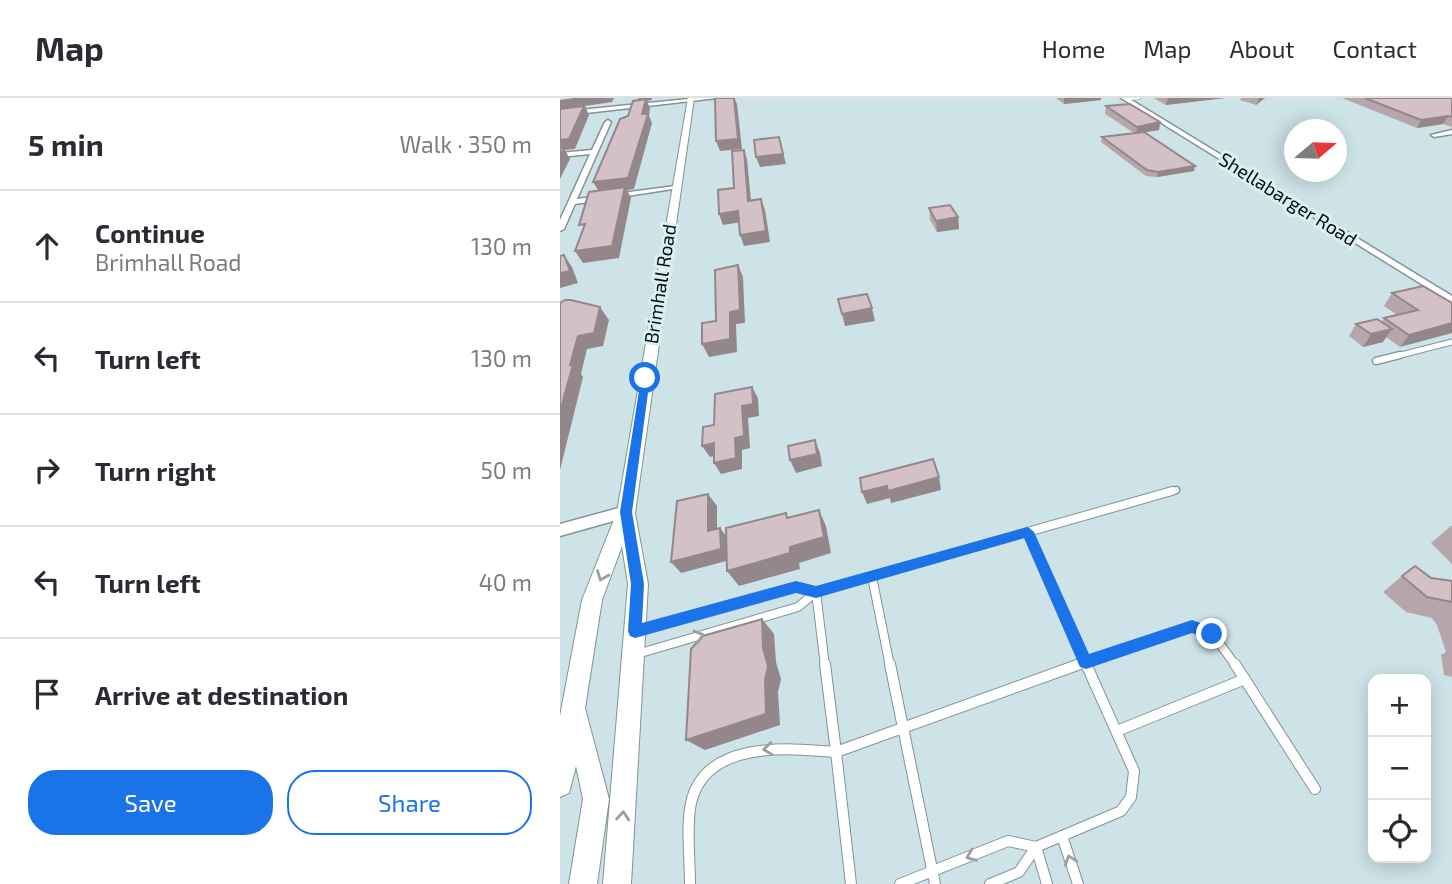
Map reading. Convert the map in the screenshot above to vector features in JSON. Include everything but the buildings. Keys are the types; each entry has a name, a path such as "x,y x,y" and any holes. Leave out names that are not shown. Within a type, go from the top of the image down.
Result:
{"street":[{"path":"560,114 714,98"},
{"name":"Shellabarger Road","path":"1125,99 1452,300"},
{"name":"Brimhall Road","path":"560,783 592,600 626,512 691,100"},
{"path":"560,229 608,122"},
{"path":"1433,135 1452,132"},
{"path":"560,155 594,152"},
{"path":"572,202 675,188"},
{"path":"560,530 626,512"},
{"name":"Brimhall Road","path":"617,884 638,584 626,512"},
{"path":"573,705 596,799 583,884"}],"lane":[{"path":"1125,99 1139,98"},
{"path":"1376,361 1452,342"},
{"path":"633,655 799,607 816,592 1177,490"},
{"path":"990,884 1019,872 1036,847 1121,811 1132,800 1135,787 1134,771 1028,532"},
{"path":"872,577 935,884"},
{"path":"635,631 796,587 816,592"},
{"path":"816,592 851,884"},
{"path":"690,884 691,803 694,790 713,768 729,759 763,749 782,747 836,752 1192,627 1212,634 1222,643 1315,789"},
{"path":"1117,731 1245,679"},
{"path":"1062,836 1078,884"},
{"path":"901,884 1008,841 1036,847"},
{"path":"1036,847 1047,884"}],"route":[{"path":"645,378 626,512 638,584 635,631 796,587 816,592 1028,532 1086,662 1192,627 1212,634"}]}
